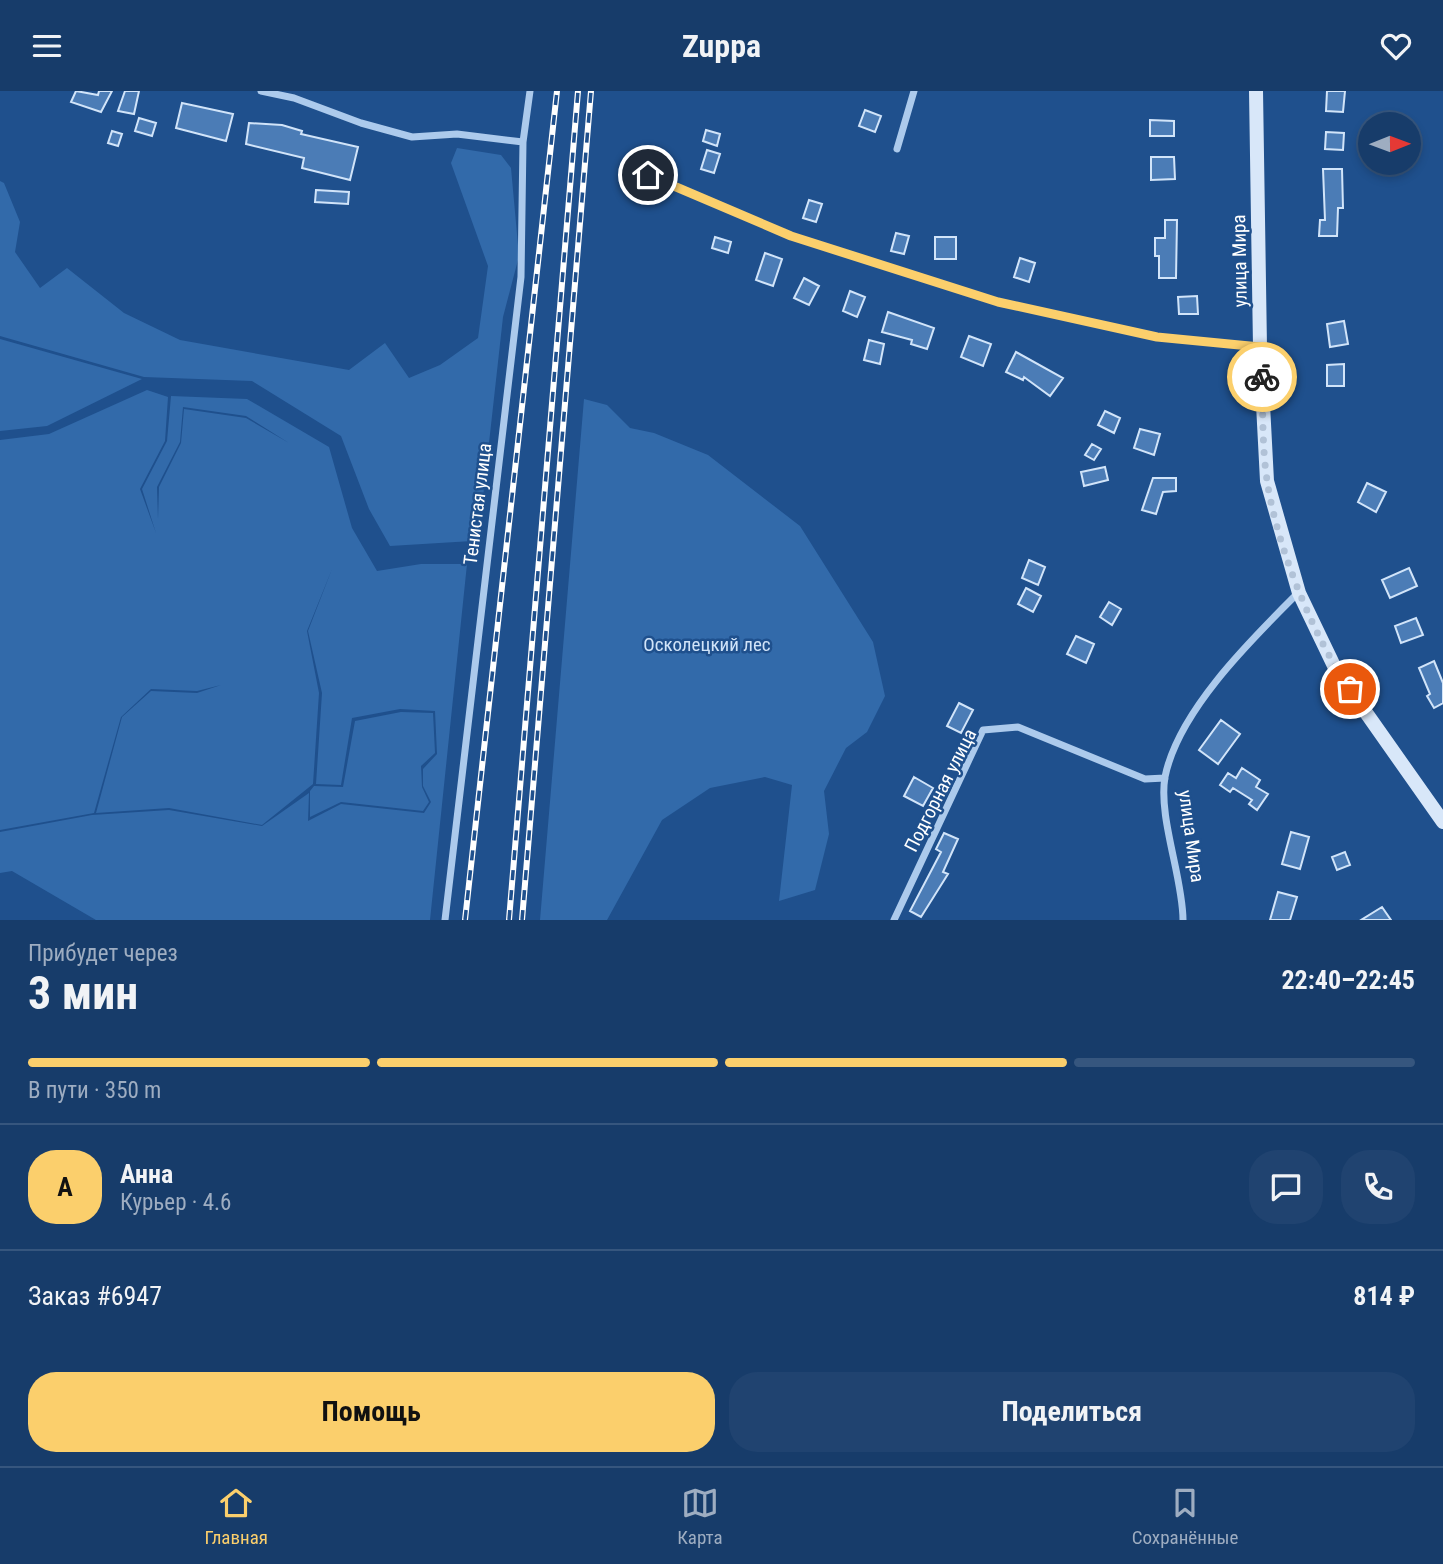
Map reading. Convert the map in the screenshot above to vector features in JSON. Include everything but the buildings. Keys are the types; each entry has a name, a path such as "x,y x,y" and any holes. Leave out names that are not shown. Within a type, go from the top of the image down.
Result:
{"main road":[{"name":"улица Мира","path":"1256,91 1260,347 1267,481 1299,593 1336,670 1443,822"}],"street":[{"path":"261,91 294,98 360,123 412,137 457,134 523,142"},
{"name":"Тенистая улица","path":"445,920 521,277 523,142 530,91"},
{"path":"897,149 914,91"},
{"path":"624,165 791,236 998,302 1157,337 1260,347"},
{"name":"улица Мира","path":"1184,920 1168,825 1165,778 1182,734 1211,689 1241,650 1299,593"},
{"name":"Подгорная улица","path":"894,920 983,730 1018,727 1145,779 1165,778"}],"green space":[{"path":"457,148 501,155 511,168 519,256 503,317 481,515 472,541 390,546 369,509 341,436 252,381 144,377 0,336 0,181 4,183 20,222 15,252 40,288 67,268 124,313 180,340 349,370 385,343 409,378 440,365 478,338 488,266 451,163"},
{"path":"0,339 142,379 47,426 0,431"},
{"path":"147,390 168,397 165,441 140,489 156,533 142,489 167,441 171,396 247,399 329,447 352,528 377,571 421,564 467,564 430,920 96,920 12,871 0,873 0,832 92,815 169,810 262,826 309,793 308,821 341,804 424,813 431,802 423,786 423,769 437,754 435,711 400,709 352,718 341,785 316,784 322,693 308,631 332,569 307,631 319,693 313,784 262,825 169,808 96,813 122,717 151,691 197,693 221,685 197,691 151,689 121,717 94,813 0,830 0,440 49,434","holes":["183,407 246,416 289,443 246,418 184,409 181,443 159,487 158,519 157,487 180,442"]},
{"name":"Осколецкий лес","path":"584,399 607,405 630,428 654,433 708,455 800,526 873,642 885,696 867,732 846,748 824,791 829,834 815,890 779,901 792,785 765,777 710,788 662,820 607,920 540,920"},
{"path":"401,712 433,713 435,753 421,766 422,787 429,802 423,811 341,802 310,817 310,791 314,786 343,787 355,721"}],"railway":[{"path":"465,920 557,91"},
{"path":"509,920 578,91"},
{"path":"522,920 591,91"}],"way so far":[{"path":"1262,377 1267,481 1279,527 1299,593 1336,670 1350,689"}],"route":[{"path":"648,175 791,236 998,302 1157,337 1260,347 1262,377"}]}
